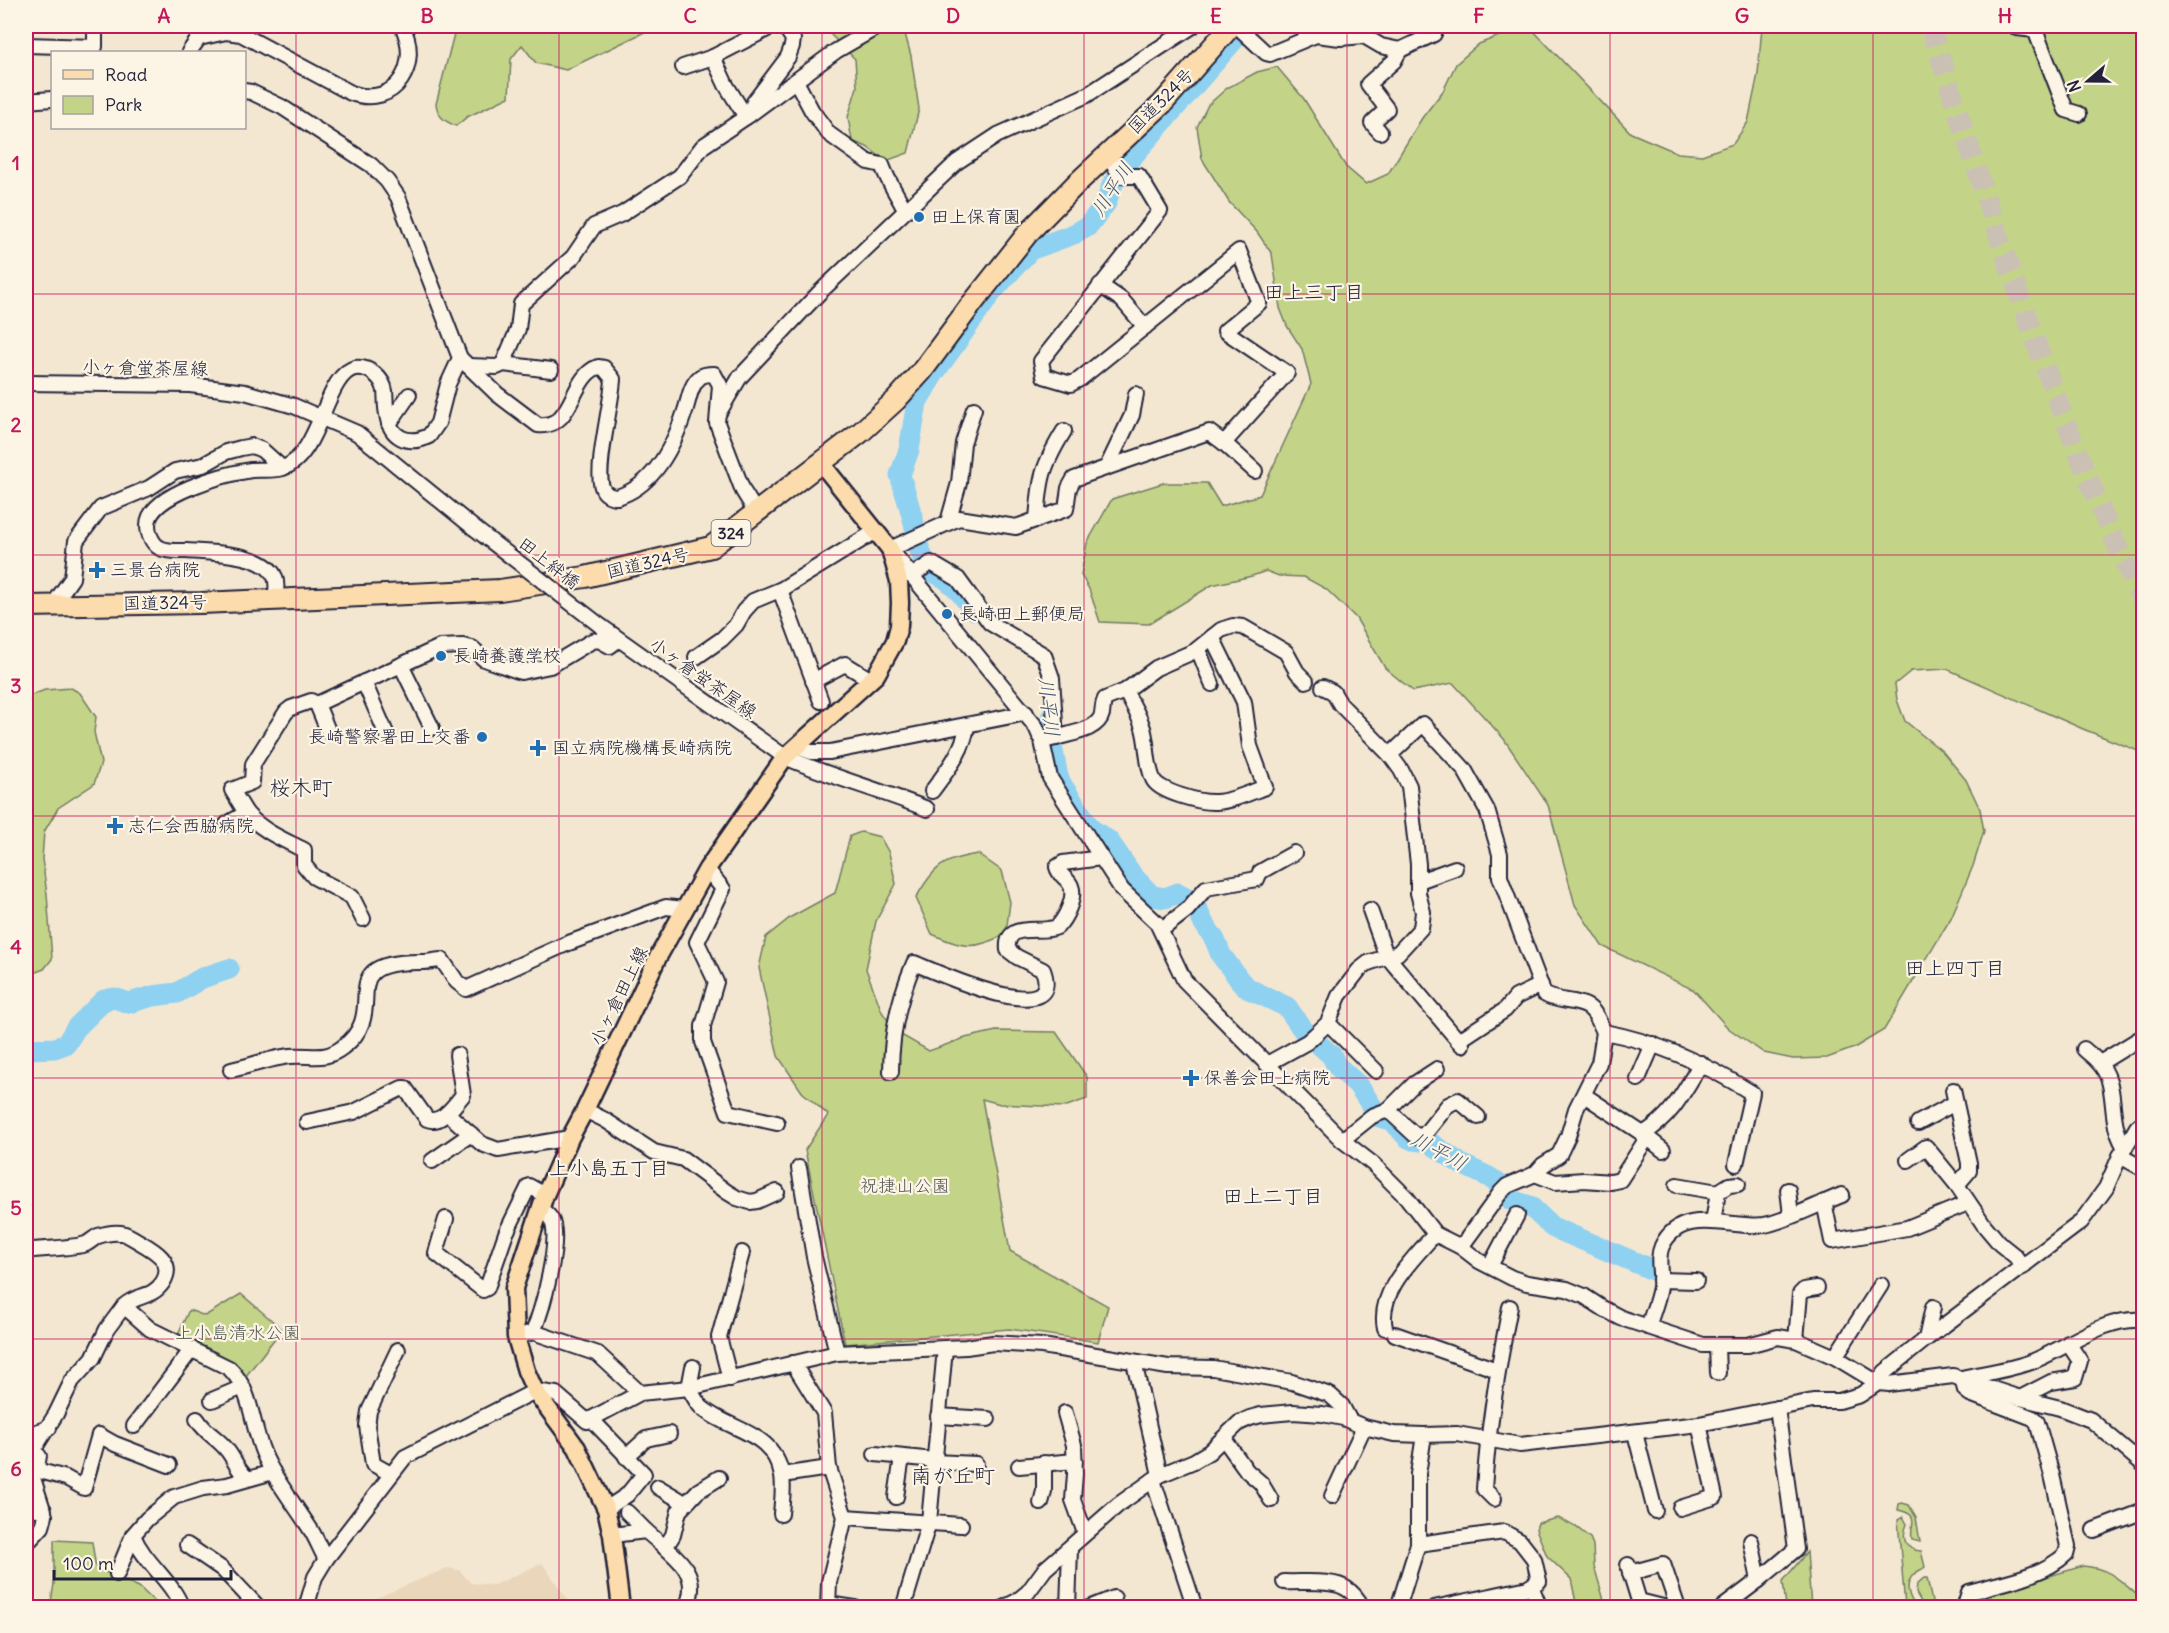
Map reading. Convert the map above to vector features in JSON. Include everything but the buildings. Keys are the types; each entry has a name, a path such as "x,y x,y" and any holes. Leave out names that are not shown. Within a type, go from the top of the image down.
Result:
{"highway":[{"name":"国道324号","path":"27,608 53,605 201,603 500,590 563,581 711,547 861,432 910,386 1028,233 1162,104 1231,26"}],"main road":[{"name":"小ヶ倉田上線","path":"621,1608 612,1535 606,1509 577,1448 535,1392 516,1337 514,1288 543,1202 570,1138 657,959 707,869 791,752 876,675 890,652 899,626 899,581 890,549 821,464"}],"street":[{"path":"26,45 94,47 95,26"},
{"path":"190,51 199,38 232,32 242,34 351,93 366,96 390,90 403,77 410,58 410,50 402,26"},
{"path":"683,67 713,57 773,26"},
{"path":"748,116 754,102 780,69 792,46 790,32 784,26"},
{"path":"503,364 518,329 521,304 573,256 594,226 622,214 680,176 703,146 836,51 879,26"},
{"path":"717,416 740,377 818,294 957,162 998,135 1087,95 1193,26"},
{"path":"1237,26 1266,53 1270,54 1317,35 1340,38 1364,36 1381,46 1400,50"},
{"path":"2016,26 2035,30 2066,110 2079,114"},
{"path":"1380,132 1372,123 1386,109 1368,84 1394,61 1400,50 1434,34"},
{"path":"713,57 726,84 748,116"},
{"path":"796,81 812,111 829,134 868,162 882,165 888,182 905,210"},
{"path":"246,91 282,107 370,165 387,181 398,197 464,362 497,394 538,424 545,426 555,422 564,414 585,374 598,367 604,368 613,379 602,462 602,487 612,497 623,495 645,483 676,436 690,393 700,378 707,374 714,374 719,381 717,423 743,492 756,512"},
{"path":"26,101 49,100"},
{"path":"26,108 49,100"},
{"path":"1107,155 1121,176 1139,176 1160,211 1041,361 1044,376 1071,384 1080,379 1239,251 1259,303 1225,331 1287,373 1224,443"},
{"path":"1100,285 1122,300 1145,327"},
{"path":"464,362 551,370"},
{"path":"275,599 277,585 274,576 268,567 255,560 222,554 163,549 154,544 147,524 153,510 178,492 238,473 282,468 300,456 310,441 341,376 355,368 363,368 374,374 383,384 389,424 396,435 409,441 429,436 438,423 448,384 464,362"},
{"name":"小ヶ倉蛍茶屋線","path":"26,383 190,384 245,392 322,417 357,433 474,528"},
{"path":"1107,467 1132,415 1136,394"},
{"path":"389,424 409,395"},
{"path":"948,522 959,483 963,443 974,409"},
{"path":"1037,520 1039,486 1043,469 1064,431"},
{"path":"1049,739 890,549 959,518 1016,527 1037,520 1066,509 1069,488 1074,480 1209,432 1255,471"},
{"path":"53,605 72,578 76,541 101,508 149,488 175,471 203,465 226,452 242,448 252,446 262,450 282,468"},
{"name":"田上絆橋","path":"474,528 602,627"},
{"path":"696,657 722,639 736,625 753,601 780,590 876,531"},
{"path":"911,576 931,563 958,579 990,623 1044,655 1052,678 1050,778 1122,890 1152,918 1161,930 1184,980 1342,1140 1373,1164 1407,1198 1436,1234 1490,1266 1527,1283 1567,1289 1622,1318 1703,1345 1748,1345 1778,1337 1796,1340 1835,1357 1878,1383 1889,1384 1943,1376 1962,1378 2020,1398 2060,1408 2091,1420 2144,1465"},
{"path":"780,590 821,701"},
{"path":"1049,739 1093,726 1099,722 1105,699 1125,691 1156,668 1198,648 1212,637 1233,626 1243,627 1286,652 1297,672 1306,681"},
{"name":"小ヶ倉蛍茶屋線","path":"602,627 618,640 791,752"},
{"path":"1125,691 1137,712 1143,729 1153,780 1159,787 1186,797 1214,802 1235,798 1265,787 1250,746 1244,702 1212,637"},
{"path":"317,704 440,647 472,648 484,659 521,672 550,666 592,640 599,640 610,646 618,640"},
{"path":"1198,648 1212,684"},
{"path":"401,664 432,728"},
{"path":"813,681 845,664 871,680"},
{"path":"364,682 386,732"},
{"path":"1267,1064 1311,1038 1328,1023 1339,996 1359,970 1386,955 1398,953 1421,928 1423,912 1418,893 1419,881 1409,786 1390,755 1340,704 1333,692 1323,687"},
{"path":"328,731 317,704 311,701 291,708 286,712 253,764 252,782 232,790 256,825 304,850 304,864 314,877 328,887 352,897 363,920"},
{"path":"791,752 830,752 1026,713"},
{"path":"1390,755 1423,724 1464,769 1487,810 1500,854 1500,877 1544,994 1553,1000 1589,1007 1604,1032 1599,1063 1576,1109 1568,1136 1559,1155 1543,1165 1535,1174 1504,1189 1461,1247"},
{"path":"932,791 948,769 966,737 967,725"},
{"path":"791,752 815,770 896,796 927,809"},
{"path":"227,824 246,813"},
{"path":"1161,930 1186,910 1206,888 1257,879 1260,872 1294,853"},
{"path":"891,1072 891,1044 902,991 914,963 987,992 1028,1000 1037,997 1043,991 1046,981 1043,970 1008,951 1010,935 1017,931 1047,930 1057,927 1066,913 1072,893 1071,886 1059,873 1057,867 1063,862 1101,858"},
{"path":"1419,881 1455,868"},
{"path":"707,869 723,889 697,942 716,982 704,1026 703,1042 728,1112 777,1123"},
{"path":"231,1070 289,1056 323,1057 344,1047 352,1040 363,1021 365,983 375,969 393,963 442,960 457,982 466,989 566,944 644,915 666,907 684,909"},
{"path":"1370,910 1386,955 1460,1043 1505,1010 1515,997 1541,985"},
{"path":"1328,1023 1377,1071"},
{"path":"1604,1032 1653,1044 1701,1063 1752,1093 1736,1164"},
{"path":"2100,1063 2144,1036"},
{"path":"1638,1079 1653,1044"},
{"path":"2084,1049 2100,1063 2111,1086 2114,1120 2122,1152 2144,1169"},
{"path":"307,1122 354,1112 402,1088 405,1088 427,1119 439,1120 464,1095 457,1054"},
{"path":"1535,1174 1555,1182 1620,1180 1645,1136 1677,1104 1701,1063"},
{"path":"1342,1140 1437,1069"},
{"path":"1584,1095 1663,1150"},
{"path":"1918,1123 1954,1096 1969,1163 1969,1172 1957,1185"},
{"path":"1380,1113 1416,1136 1424,1135 1448,1105 1458,1100 1478,1117"},
{"path":"585,1110 605,1120 654,1152 683,1159 737,1198 750,1202 757,1201 777,1192"},
{"path":"447,1113 490,1148 498,1150 570,1138"},
{"path":"1003,1608 1028,1592 1045,1569 1118,1505 1157,1477 1209,1452 1239,1424 1261,1415 1293,1412 1322,1414 1394,1434 1457,1434 1520,1445 1635,1433 1699,1424 1813,1401 1849,1399 1878,1383 1885,1372 1926,1339 2081,1222 2106,1188 2122,1152 2137,1127 2144,1121"},
{"path":"432,1161 471,1134"},
{"path":"1908,1160 1926,1147 2000,1244 2024,1267"},
{"path":"799,1168 814,1257 837,1353"},
{"path":"1677,1185 1718,1192 1730,1185 1738,1184"},
{"path":"446,1219 436,1253 483,1290 487,1288 507,1233 529,1186 543,1202 551,1219 554,1235 551,1267 542,1312 533,1332"},
{"path":"1788,1190 1791,1215"},
{"path":"1713,1222 1718,1192"},
{"path":"1648,1327 1660,1280 1658,1262 1662,1246 1680,1227 1693,1221 1742,1226 1766,1225 1842,1195"},
{"path":"1824,1202 1832,1241 1907,1228 1968,1203"},
{"path":"1490,1266 1517,1224"},
{"path":"26,1251 86,1244 97,1236 123,1233 163,1257 166,1270 165,1277 156,1290 143,1298 129,1301 107,1329 93,1358 72,1381 56,1414 34,1449 33,1478 44,1510 42,1527 26,1544"},
{"path":"1436,1234 1410,1261 1395,1284 1382,1312 1390,1331 1497,1370"},
{"path":"730,1379 718,1337 742,1252"},
{"path":"1660,1280 1696,1281"},
{"path":"1835,1357 1881,1286"},
{"path":"1796,1340 1800,1294 1804,1290 1816,1288"},
{"path":"124,1306 150,1329 229,1368 239,1378 262,1451 294,1506 310,1528 326,1559"},
{"path":"1494,1499 1484,1489 1487,1439 1497,1370 1510,1307"},
{"path":"1926,1339 1933,1307"},
{"path":"1962,1378 2030,1362 2128,1318 2144,1320"},
{"path":"516,1337 533,1332 598,1354 640,1393"},
{"path":"306,1608 315,1578 326,1559 405,1457 535,1392 556,1394 587,1421 640,1393 689,1388 837,1353 945,1348 993,1342 1069,1350 1168,1367 1214,1368 1292,1382 1330,1395 1342,1406 1350,1421"},
{"path":"2020,1398 2051,1382 2075,1378 2080,1361 2068,1343"},
{"path":"1717,1346 1718,1372"},
{"path":"903,1608 929,1522 945,1348"},
{"path":"134,1426 192,1349"},
{"path":"391,1474 373,1464 367,1426 369,1411 398,1350"},
{"path":"1134,1362 1157,1477 1195,1608"},
{"path":"793,1364 824,1413 829,1468 845,1517 830,1582 828,1606 855,1608"},
{"path":"693,1367 689,1388 702,1408 761,1440 771,1452 782,1475 781,1514"},
{"path":"1962,1378 1965,1390 1970,1394 2033,1418 2037,1422 2052,1475 2067,1546 2066,1554 2049,1566 1969,1592 1964,1608"},
{"path":"212,1400 243,1387"},
{"path":"1722,1608 1796,1549 1777,1408"},
{"path":"1065,1413 1074,1445 1073,1500 1085,1533"},
{"path":"938,1416 988,1419"},
{"path":"196,1419 203,1430 227,1449 238,1470 247,1478"},
{"path":"591,1419 644,1474 627,1495 606,1509"},
{"path":"1680,1508 1715,1497 1699,1424"},
{"path":"1332,1496 1364,1426"},
{"path":"26,1435 48,1427"},
{"path":"48,1427 52,1429 52,1432 42,1447 37,1467 40,1471 66,1478 84,1488 99,1435 115,1444 169,1465"},
{"path":"1635,1433 1655,1511"},
{"path":"626,1457 646,1439 669,1434"},
{"path":"1398,1608 1418,1544 1418,1474 1424,1435"},
{"path":"1224,1439 1247,1471 1261,1483 1270,1500"},
{"path":"875,1454 976,1464"},
{"path":"897,1497 902,1456"},
{"path":"1019,1466 1075,1461"},
{"path":"1041,1503 1044,1491 1044,1463"},
{"path":"782,1475 829,1468"},
{"path":"117,1574 133,1535 147,1519 174,1497 273,1472"},
{"path":"665,1548 673,1535 679,1511 685,1503 698,1491 719,1478"},
{"path":"658,1487 685,1503"},
{"path":"26,1507 44,1510"},
{"path":"2094,1530 2144,1511"},
{"path":"627,1512 687,1569 692,1581 692,1595 686,1608"},
{"path":"845,1517 961,1525"},
{"path":"612,1535 646,1531"},
{"path":"1418,1544 1504,1532 1520,1541 1534,1559 1539,1581 1532,1586 1434,1608"},
{"path":"133,1535 147,1560 176,1593 182,1608"},
{"path":"1751,1541 1759,1580"},
{"path":"187,1545 222,1569 259,1608"},
{"path":"1068,1608 1070,1549"},
{"path":"1667,1608 1640,1601 1629,1569 1663,1564 1678,1608"},
{"path":"1284,1582 1344,1586 1364,1608"},
{"path":"1532,1586 1538,1603"},
{"path":"1095,1606 1114,1598"}],"shaded area":[{"path":"542,1563 573,1607 355,1607 447,1568 459,1570 471,1583 494,1585"}],"green space":[{"path":"456,26 657,26 566,70 536,63 522,45 511,59 509,97 467,117 456,126 442,118 436,104"},
{"path":"822,26 903,26 911,56 919,109 908,153 886,161 867,147 852,141 848,117 857,87 855,59"},
{"path":"1529,26 1631,133 1678,153 1702,155 1733,144 1748,122 1758,74 1762,26 2143,26 2143,753 1947,669 1911,671 1895,684 1897,700 1905,721 1943,752 1966,780 1980,809 1984,831 1973,866 1951,918 1884,1030 1854,1048 1827,1058 1793,1059 1764,1053 1728,1028 1694,990 1602,946 1575,905 1548,805 1504,739 1453,683 1413,691 1385,668 1356,618 1326,589 1304,577 1279,576 1266,571 1212,585 1149,624 1100,622 1089,589 1081,575 1087,543 1112,499 1163,483 1207,483 1221,506 1260,495 1311,384 1302,349 1287,326 1280,308 1272,254 1257,232 1229,202 1202,159 1197,127 1208,105 1227,88 1257,72 1277,67 1304,99 1346,167 1366,184 1388,174 1422,118 1443,91 1456,64 1479,44"},
{"path":"71,688 80,693 96,717 94,732 101,763 94,784 58,808 44,832 42,859 52,959 44,969 28,975 26,974 26,697 45,690"},
{"name":"祝捷山公園","path":"861,832 880,837 889,853 896,884 876,921 866,969 882,1012 896,1032 929,1051 965,1038 996,1031 1056,1032 1087,1077 1087,1099 1064,1107 1000,1104 982,1099 1010,1251 1108,1306 1098,1342 1009,1329 845,1344 805,1150 828,1115 802,1092 778,1056 759,968 766,937 791,917 835,893 850,836"},
{"path":"978,854 1002,871 1010,902 1006,933 986,943 961,945 932,934 916,898 934,872 947,862"},
{"name":"上小島清水公園","path":"241,1294 282,1329 246,1376 178,1334 189,1310 205,1316"},
{"path":"1899,1504 1909,1505 1916,1517 1920,1542 1912,1540 1913,1520 1910,1514 1898,1510"},
{"path":"1903,1517 1907,1524 1904,1534 1906,1542 1911,1548 1921,1551 1925,1567 1914,1574 1908,1587 1911,1600 1916,1607 1905,1607 1898,1520"},
{"path":"1558,1518 1576,1527 1590,1538 1593,1545 1594,1566 1606,1607 1577,1607 1571,1579 1547,1556 1536,1529 1538,1523"},
{"path":"54,1540 92,1542 96,1568 139,1587 155,1602 155,1607 50,1608 54,1584"},
{"path":"1807,1552 1811,1607 1786,1607 1783,1581"},
{"path":"2083,1566 2109,1573 2144,1601 2143,1608 1971,1608 1979,1595"},
{"path":"1927,1578 1933,1607 1924,1607 1916,1593 1917,1584"}],"waterway":[{"name":"川平川","path":"974,610 946,579 928,569 919,548 900,475 909,450 917,402 933,375 993,291 1030,250 1087,227 1106,203 1112,185 1125,165 1246,26"},
{"name":"川平川","path":"1051,718 1052,746 1058,777 1091,829 1109,841 1132,875 1152,896 1165,898 1178,893 1191,900 1215,940 1221,955 1241,982 1249,989 1287,1007 1303,1030 1332,1056 1336,1065 1358,1085 1379,1117 1392,1120 1407,1137 1429,1142 1461,1164 1489,1177 1500,1185 1511,1200 1530,1206 1552,1227 1653,1270"},
{"path":"26,1049 55,1048 66,1044 76,1028 104,1000 114,998 129,1003 153,996 177,993 202,978 229,969"}],"tunnel":[{"path":"1930,26 2002,246 2054,391 2082,463 2144,604"}],"place":[{"name":"田上保育園","path":"919,217"},
{"name":"三景台病院","path":"97,570"},
{"name":"長崎田上郵便局","path":"947,614"},
{"name":"長崎養護学校","path":"441,656"},
{"name":"長崎警察署田上交番","path":"482,737"},
{"name":"国立病院機構長崎病院","path":"538,748"},
{"name":"志仁会西脇病院","path":"115,826"},
{"name":"保善会田上病院","path":"1191,1078"}],"district":[{"name":"田上三丁目","path":"1314,292"},
{"name":"桜木町","path":"301,788"},
{"name":"田上四丁目","path":"1955,968"},
{"name":"上小島五丁目","path":"609,1168"},
{"name":"田上二丁目","path":"1273,1196"},
{"name":"南が丘町","path":"953,1476"}]}
